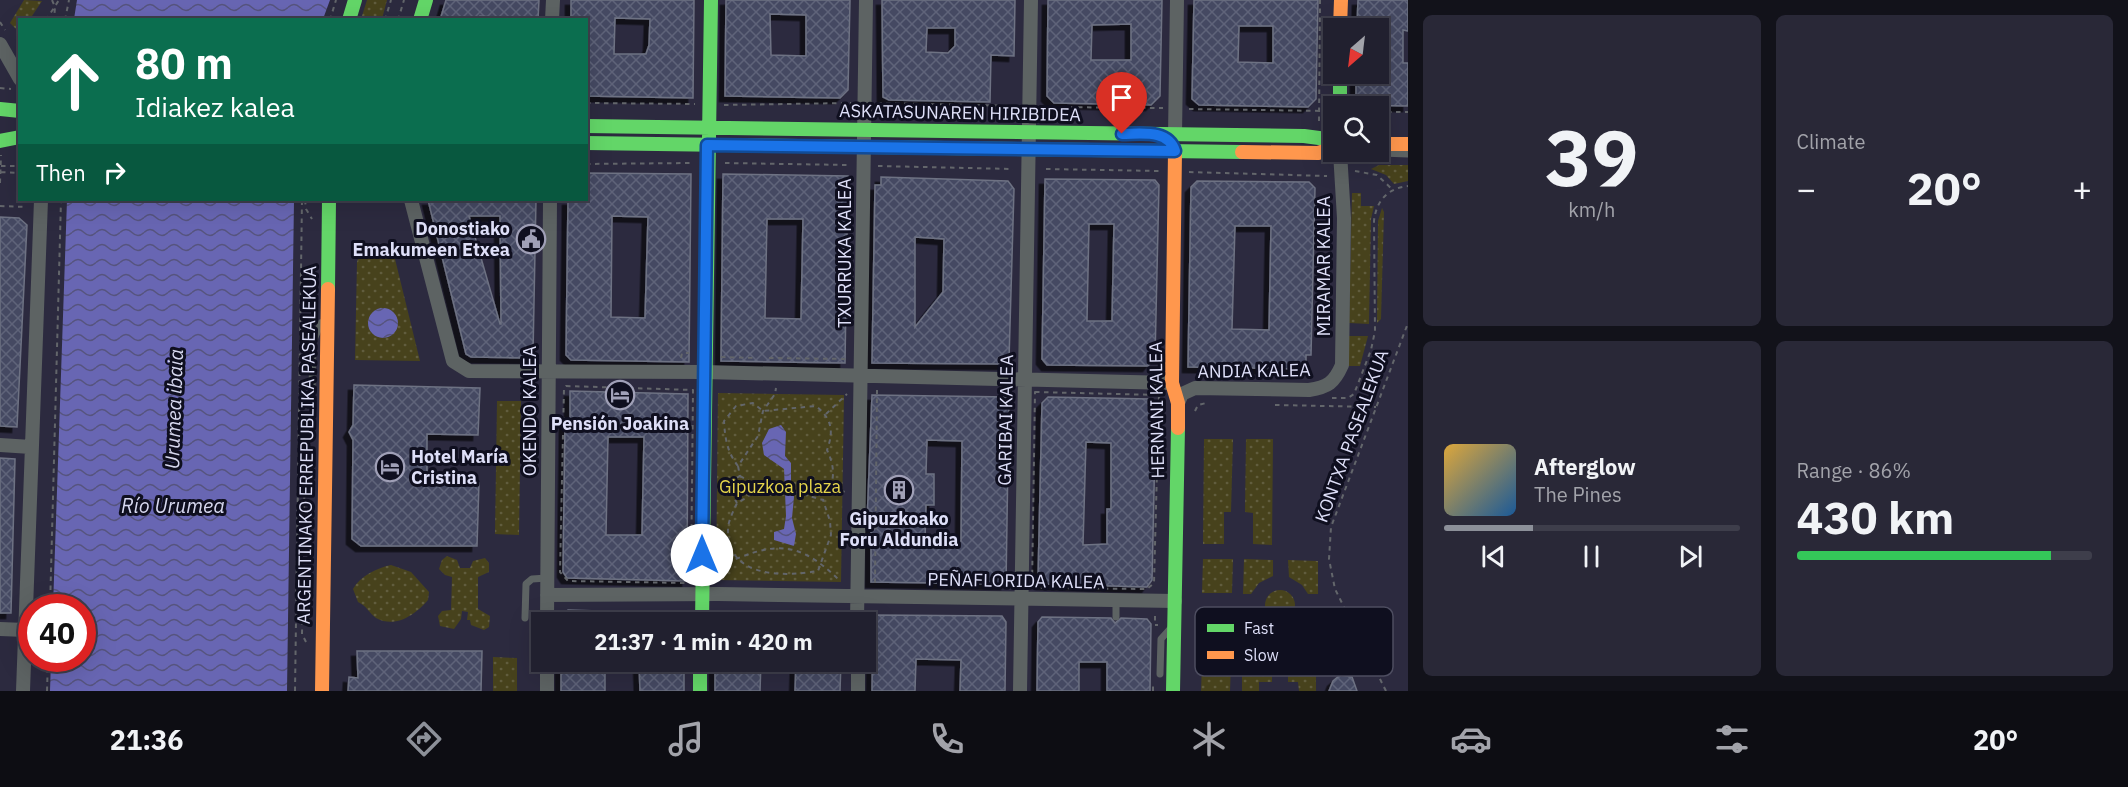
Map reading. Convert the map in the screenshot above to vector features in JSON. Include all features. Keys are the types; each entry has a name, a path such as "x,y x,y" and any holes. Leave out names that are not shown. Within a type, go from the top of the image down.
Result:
{"main road":[{"path":"350,18 355,0"},
{"path":"421,18 426,0"},
{"path":"702,612 707,145 711,0"},
{"path":"1341,0 1341,18"},
{"path":"0,109 18,113"},
{"path":"0,115 18,113"},
{"name":"ASKATASUNAREN HIRIBIDEA","path":"588,126 1323,138"},
{"path":"1161,134 1171,143 1175,151"},
{"path":"0,141 18,137"},
{"name":"ASKATASUNAREN HIRIBIDEA","path":"588,143 1323,151"},
{"path":"1389,144 1408,144"},
{"name":"HERNANI KALEA","path":"1173,691 1182,408 1172,383 1175,151"},
{"name":"ARGENTINAKO ERREPUBLIKA PASEALEKUA","path":"322,691 329,201"},
{"path":"700,672 700,691"}],"street":[{"path":"552,18 553,0"},
{"name":"TXURRUKA KALEA","path":"862,383 866,0"},
{"name":"GARIBAI KALEA","path":"1020,691 1030,0"},
{"path":"1175,135 1177,0"},
{"path":"0,44 18,76"},
{"name":"MIRAMAR KALEA","path":"1335,380 1342,365 1344,218 1341,162"},
{"path":"26,594 41,201"},
{"path":"411,201 453,361 469,371 777,374 862,383 853,589 856,612"},
{"name":"OKENDO KALEA","path":"547,612 550,201"},
{"name":"ANDIA KALEA","path":"862,383 1024,379 1172,383"},
{"name":"ANDIA KALEA","path":"1182,408 1182,394 1191,388 1309,390 1326,387 1335,380"},
{"path":"0,446 31,447"},
{"path":"547,595 702,595 853,589"},
{"name":"PEÑAFLORIDA KALEA","path":"853,589 1021,599 1175,601"},
{"path":"0,629 18,630"},
{"path":"23,691 24,672"},
{"path":"547,672 547,691"},
{"path":"858,672 858,691"}],"lane":[{"path":"1389,153 1408,154"},
{"path":"309,392 313,342 327,310"},
{"path":"525,618 526,584 532,579 547,578"},
{"path":"1116,600 1116,617"},
{"path":"1160,674 1161,639 1174,625"}],"path":[{"path":"52,0 55,6 54,18"},
{"path":"47,18 59,0"},
{"path":"64,18 69,0"},
{"path":"331,18 336,0"},
{"path":"386,18 391,0"},
{"path":"399,18 404,0"},
{"path":"1319,111 1320,0"},
{"path":"588,103 709,105 864,103 1323,111"},
{"path":"1389,112 1408,112"},
{"path":"0,153 0,183"},
{"path":"588,164 690,163 707,169 724,163 1013,169"},
{"path":"1,166 18,166"},
{"path":"1046,169 1318,175 1342,179"},
{"path":"1,172 18,173"},
{"path":"1326,398 1347,398 1356,391 1375,331 1375,213 1388,192 1408,186"},
{"path":"50,594 61,201"},
{"path":"304,201 306,209 316,223"},
{"path":"295,691 304,201"},
{"path":"0,206 28,207"},
{"path":"307,334 308,286 316,275"},
{"name":"KONTXA PASEALEKUA","path":"1344,607 1335,589 1329,559 1331,526 1408,323"},
{"path":"681,361 681,353 689,353"},
{"path":"721,357 845,359"},
{"path":"738,466 758,436 763,411 775,394 777,374"},
{"path":"826,414 844,395 862,383"},
{"path":"564,388 693,390 691,578 687,583 567,580 560,572 564,388"},
{"path":"712,567 767,548 781,547 812,556 853,589 875,584 877,390"},
{"path":"309,392 302,634 310,648"},
{"path":"1182,408 1196,400"},
{"path":"753,403 763,411 816,406 826,414 833,435 827,450 834,466 832,487 823,500 781,488 759,487 740,476 738,466 731,458 725,441 724,421 736,406 753,403"},
{"path":"1035,403 1032,588 1147,589 1154,583 1159,410 1182,408 1195,411 1198,405 1206,403"},
{"path":"1274,405 1376,407"},
{"path":"45,433 56,433"},
{"path":"44,464 54,464"},
{"path":"717,488 731,483 740,476"},
{"path":"731,483 731,493 737,503"},
{"path":"759,487 737,503 727,527 729,542 736,558 755,571 799,574 818,571 831,535 830,521 823,500"},
{"path":"754,578 755,571"},
{"path":"47,691 48,672"},
{"name":"KONTXA PASEALEKUA","path":"1378,676 1386,691"}],"green space":[{"path":"24,0 42,1 31,18 18,18 18,31 10,23"},
{"path":"367,0 387,0 382,18 361,18"},
{"path":"1379,165 1408,165 1408,181 1394,184 1386,175 1371,169"},
{"path":"1352,193 1361,193 1361,206 1374,206 1371,219 1369,324 1349,323"},
{"path":"1382,208 1384,212 1381,319 1377,323 1378,221"},
{"path":"374,244 382,245 395,259 420,361 355,360 357,262 360,253"},
{"path":"1349,336 1368,336 1360,366 1348,366"},
{"name":"Gipuzkoa plaza","path":"718,393 844,395 841,582 716,580"},
{"path":"497,401 521,401 519,535 495,534"},
{"path":"1204,439 1233,439 1231,512 1224,512 1224,544 1203,544"},
{"path":"1246,439 1273,439 1272,545 1253,544 1253,513 1245,512"},
{"path":"447,556 457,560 460,568 470,568 473,561 485,558 489,563 489,572 478,577 478,609 490,616 489,627 484,630 471,625 470,620 467,620 468,612 462,611 461,619 454,629 440,626 438,616 442,611 451,610 452,577 445,575 439,569 442,560"},
{"path":"1203,559 1233,559 1232,593 1202,593"},
{"path":"1244,559 1273,560 1273,576 1259,583 1251,594 1243,594"},
{"path":"1288,560 1318,561 1318,594 1308,594 1302,585 1289,577"},
{"path":"391,565 411,572 429,592 428,600 412,615 391,622 376,618 358,602 353,589 369,573"},
{"path":"1274,591 1286,591 1294,599 1295,607 1265,607 1266,599"},
{"path":"493,657 517,658 517,691 493,691"},
{"path":"1202,676 1231,676 1230,691 1201,691"},
{"path":"1242,676 1272,676 1272,682 1259,682 1259,691 1242,691"},
{"path":"1288,676 1316,676 1316,691 1299,691 1298,682 1288,682"}],"water":[{"path":"77,0 330,0 323,18 74,18"},
{"name":"Río Urumea","path":"67,201 294,201 287,691 50,691 51,672 96,672 96,594 53,594"},
{"path":"383,308 393,313 398,323 393,333 383,338 373,333 368,323 373,313"},
{"path":"781,425 786,432 785,456 791,463 791,485 794,497 792,518 796,534 794,546 774,540 774,532 784,529 786,516 784,469 764,455 762,443 769,429"}],"building":[{"path":"446,0 539,0 538,18 480,16 480,18 441,18"},
{"path":"571,0 694,0 693,98 588,96 588,18 571,18","holes":["615,18 650,19 649,45 646,54 614,54"]},
{"path":"726,0 850,0 848,90 840,98 725,96","holes":["770,14 806,15 806,56 771,55"]},
{"path":"882,0 1015,0 1014,56 991,55 990,102 889,100 883,97","holes":["927,28 955,28 955,46 948,53 926,52"]},
{"path":"1048,0 1162,0 1160,96 1151,105 1054,103 1047,96","holes":["1131,24 1131,60 1091,60 1092,25"]},
{"path":"1194,0 1318,0 1316,99 1308,107 1199,105 1192,99","holes":["1239,26 1273,26 1273,63 1238,62"]},
{"path":"1358,0 1408,0 1408,31 1403,30 1403,63 1408,63 1408,106 1389,106 1389,96 1356,96 1356,84 1389,84 1389,18 1357,18"},
{"path":"588,173 691,174 689,362 571,360 566,355 568,201 588,201","holes":["612,216 648,217 645,318 611,317"]},
{"path":"723,174 848,176 845,363 721,361","holes":["767,219 803,219 801,319 765,318"]},
{"path":"881,177 1008,181 1014,189 1009,360 1004,364 872,363 875,185 881,185","holes":["915,237 944,239 943,292 915,327"]},
{"path":"1045,179 1155,180 1159,185 1155,358 1148,366 1047,365 1042,359","holes":["1089,224 1114,224 1112,321 1087,321"]},
{"path":"1197,181 1309,182 1315,188 1311,355 1306,355 1306,369 1188,367 1191,187","holes":["1235,226 1271,226 1269,330 1232,329"]},
{"path":"428,201 536,201 533,354 528,358 471,357 466,354","holes":["469,216 500,216 500,324"]},
{"path":"0,217 19,218 27,225 17,427 0,426"},
{"name":"Hotel María Cristina","path":"354,385 480,388 478,435 427,434 427,481 479,483 477,546 361,546 352,539 353,440 349,432 353,425"},
{"path":"570,391 688,394 687,581 567,578 563,572 565,422 570,422","holes":["608,437 644,437 642,535 606,535"]},
{"path":"872,395 1009,397 1006,584 871,582 871,524 867,523","holes":["927,440 962,441 961,541 925,541 926,505 934,505 934,474 926,474"]},
{"path":"1048,397 1150,399 1156,403 1152,580 1147,587 1043,584 1038,580 1042,403","holes":["1086,442 1111,443 1111,509 1107,509 1107,544 1083,545"]},
{"path":"0,458 15,459 11,613 0,613"},
{"path":"568,610 630,612 566,612"},
{"path":"876,615 1002,616 1006,622 1005,691 960,691 961,660 916,659 915,691 872,691 872,672 876,672"},
{"path":"1042,617 1111,618 1115,623 1121,618 1147,619 1151,624 1150,691 1107,691 1107,662 1079,662 1079,691 1037,691 1038,622"},
{"path":"357,651 482,651 481,691 348,691 349,677 358,678"},
{"path":"561,672 605,672 605,691 561,691"},
{"path":"639,672 684,672 684,691 640,691"},
{"path":"715,672 761,672 760,691 715,691"},
{"path":"796,672 841,672 840,691 795,691"},
{"path":"1339,676 1352,677 1357,691 1329,691 1333,681"}],"traffic: fast":[{"path":"350,18 355,0"},
{"path":"421,18 426,0"},
{"path":"702,612 711,0"},
{"path":"1340,84 1340,96"},
{"path":"0,109 18,111"},
{"path":"588,126 1304,136 1323,139"},
{"path":"0,141 18,137"},
{"path":"588,143 1242,152"},
{"path":"328,289 329,201"},
{"path":"1173,691 1178,428"},
{"path":"700,672 700,691"}],"traffic: slow":[{"path":"1340,18 1341,0"},
{"path":"1168,141 1175,151 1172,383 1178,403 1178,428"},
{"path":"1389,144 1408,144"},
{"path":"1242,152 1323,151"},
{"path":"322,691 328,289"}],"place":[{"name":"Donostiako Emakumeen Etxea","path":"531,239"},
{"name":"Pensión Joakina","path":"620,395"},
{"name":"Hotel María Cristina","path":"390,467"},
{"name":"Gipuzkoako Foru Aldundia","path":"899,490"}],"route":[{"path":"702,555 707,145 1175,151 1171,143 1161,134 1122,134"}],"water label":[{"name":"Urumea ibaia","path":"174,409"}]}
